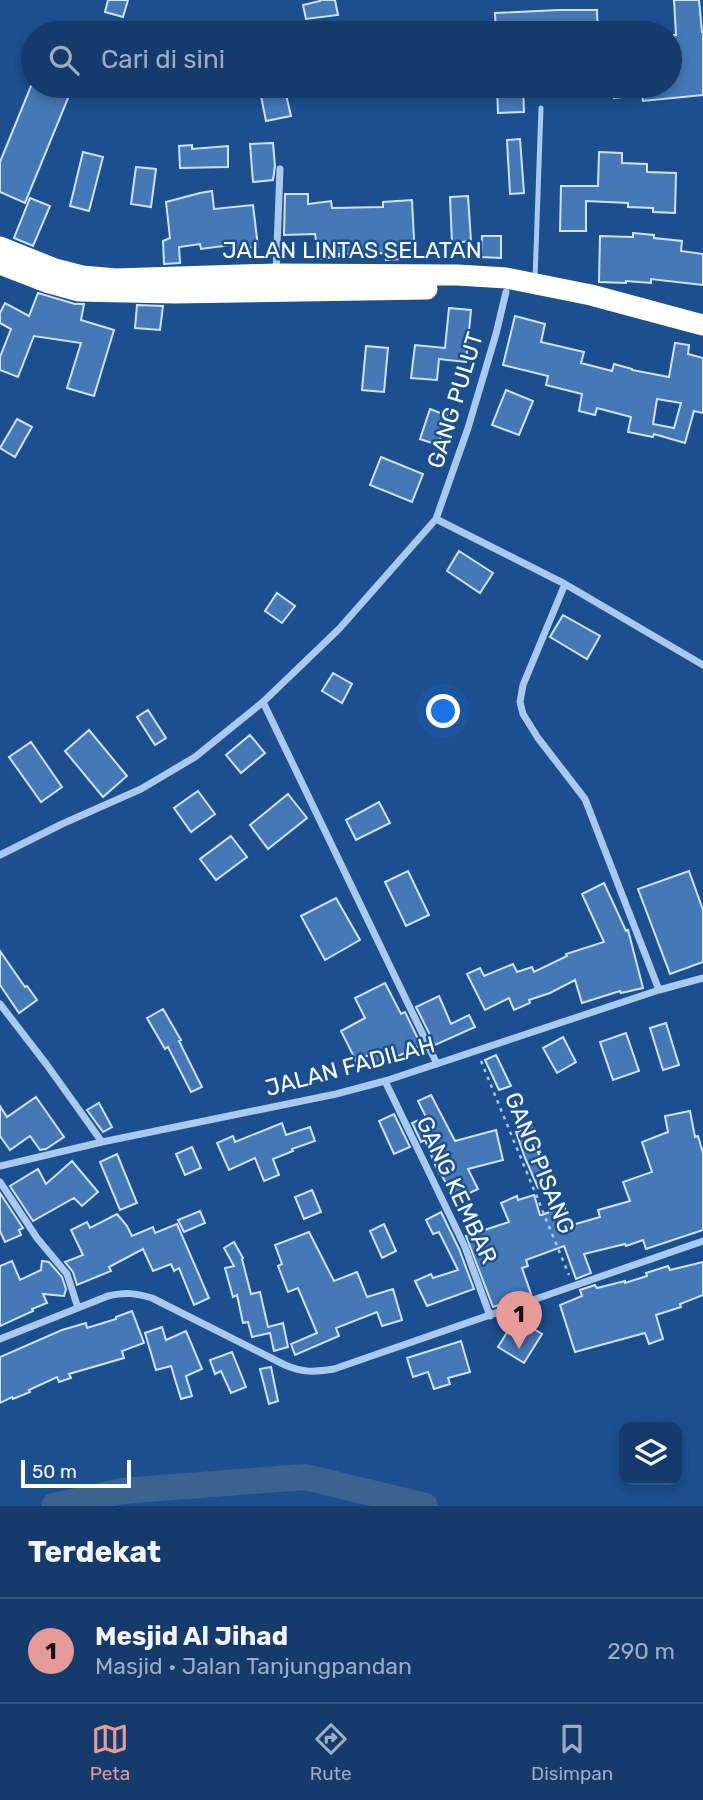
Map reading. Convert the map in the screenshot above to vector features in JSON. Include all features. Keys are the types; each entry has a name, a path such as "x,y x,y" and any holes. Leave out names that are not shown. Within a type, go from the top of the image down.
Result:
{"highway":[{"name":"JALAN LINTAS SELATAN","path":"0,247 55,269 82,276 116,279 276,274 506,292 590,307 703,338"},
{"name":"JALAN LINTAS SELATAN","path":"0,264 49,283 78,290 175,293 458,275 506,278 591,295 703,325"}],"street":[{"path":"276,274 280,169"},
{"name":"GANG PULUT","path":"436,519 468,428 506,292"},
{"path":"0,855 141,789 195,757 263,702 339,629 436,519 565,584 703,665"},
{"path":"565,584 523,685 520,702 523,714 538,738 585,799 659,990"},
{"path":"263,702 437,1064"},
{"name":"JALAN FADILAH","path":"0,1166 336,1094 385,1081 659,990 703,978"},
{"path":"0,1004 102,1142"},
{"name":"GANG KEMBAR","path":"385,1081 465,1247 490,1315"},
{"path":"0,1182 37,1238 67,1274 78,1308"},
{"path":"0,1339 108,1296 134,1293 152,1298 285,1365 300,1371 315,1372 334,1369 703,1241"}],"lane":[{"path":"535,283 541,108"}],"path":[{"name":"GANG PISANG","path":"477,1052 574,1287"}],"building":[{"path":"108,0 128,0 123,17 105,12"},
{"path":"320,0 335,0 338,15 306,19 303,5"},
{"path":"674,0 699,0 703,32 703,95 682,97 682,21 675,21"},
{"path":"597,10 597,21 495,21 495,13"},
{"path":"26,98 68,98 25,203 0,192 0,162"},
{"path":"261,98 287,98 291,116 266,121"},
{"path":"497,98 523,98 524,112 498,113"},
{"path":"642,98 673,98 643,101"},
{"path":"520,139 524,193 510,194 507,140"},
{"path":"273,143 273,180 253,182 250,144"},
{"path":"192,145 192,149 228,146 228,167 180,168 179,146"},
{"path":"83,152 103,157 89,211 70,206"},
{"path":"599,152 622,153 622,163 647,164 647,172 676,173 675,213 653,212 653,208 628,207 628,203 586,201 586,231 560,231 561,186 598,186"},
{"path":"136,167 156,169 151,207 131,204"},
{"path":"212,191 214,209 253,205 258,247 231,249 231,245 201,249 200,244 179,247 180,263 164,264 163,241 170,238 166,202"},
{"path":"285,194 308,194 308,204 331,201 332,208 383,207 383,202 412,200 415,258 386,260 385,253 339,254 340,256 319,259 315,234 284,235"},
{"path":"468,196 471,241 452,243 450,197"},
{"path":"30,198 50,206 33,246 14,238"},
{"path":"633,233 682,241 681,251 703,254 703,285 651,279 651,283 599,282 600,236 633,237"},
{"path":"482,236 501,236 501,258 481,257"},
{"path":"38,293 84,304 81,320 114,330 94,396 67,388 81,343 34,336 18,377 0,370 0,357 11,329 0,323 0,313 5,303 29,316"},
{"path":"137,305 163,306 160,330 135,328"},
{"path":"449,308 471,310 466,362 439,359 437,380 411,378 415,345 445,348"},
{"path":"515,316 545,324 541,342 584,352 581,363 612,371 614,364 669,377 675,343 689,345 688,354 703,358 703,413 694,411 685,443 654,434 653,437 628,432 631,417 597,408 595,415 579,411 582,394 546,385 548,376 503,365","holes":["657,399 681,403 674,428 653,424"]},
{"path":"366,346 388,348 384,392 362,390"},
{"path":"506,390 533,401 519,435 492,425"},
{"path":"430,409 448,416 438,445 420,439"},
{"path":"17,419 32,427 15,457 0,448"},
{"path":"381,457 423,474 412,502 370,485"},
{"path":"459,551 493,573 480,593 447,571"},
{"path":"277,593 295,606 282,623 265,611"},
{"path":"563,615 600,636 587,659 550,637"},
{"path":"333,673 352,684 342,703 322,691"},
{"path":"148,710 166,738 155,745 137,717"},
{"path":"89,730 127,776 103,797 65,751"},
{"path":"250,735 265,753 241,773 226,755"},
{"path":"31,742 62,787 41,802 9,757"},
{"path":"198,791 215,814 191,832 174,808"},
{"path":"288,794 307,818 268,849 250,825"},
{"path":"379,802 390,823 356,840 346,820"},
{"path":"231,836 247,857 216,880 200,859"},
{"path":"408,871 429,915 406,926 385,882"},
{"path":"689,871 703,910 703,962 670,974 638,889"},
{"path":"604,883 626,931 628,930 643,988 621,993 620,991 582,1003 575,980 529,1000 530,1003 514,1010 509,998 485,1010 467,974 480,968 484,976 513,964 517,972 532,967 534,972 567,956 566,954 604,942 582,894"},
{"path":"336,898 360,940 325,960 301,916"},
{"path":"0,951 37,1000 19,1013 0,985"},
{"path":"385,983 401,1014 405,1012 421,1045 376,1067 371,1054 356,1061 341,1031 365,1018 355,998"},
{"path":"439,996 451,1024 469,1015 475,1027 435,1045 416,1007"},
{"path":"163,1009 181,1040 179,1041 202,1087 191,1092 168,1047 165,1049 147,1018"},
{"path":"666,1023 679,1065 663,1070 650,1028"},
{"path":"626,1033 639,1071 613,1080 600,1042"},
{"path":"563,1037 576,1062 557,1073 543,1048"},
{"path":"496,1055 511,1086 499,1090 485,1060"},
{"path":"431,1095 455,1141 496,1130 503,1160 468,1169 478,1189 455,1200 439,1174 425,1140 421,1142 412,1123 426,1117 418,1101"},
{"path":"36,1097 64,1137 40,1150 30,1136 10,1150 0,1136 0,1106 7,1117"},
{"path":"99,1103 112,1127 103,1132 87,1110"},
{"path":"690,1111 695,1137 698,1136 703,1153 703,1230 646,1249 643,1240 584,1254 591,1273 576,1279 564,1246 526,1260 528,1266 522,1268 531,1294 493,1307 466,1236 509,1222 501,1203 517,1196 518,1200 534,1195 540,1215 564,1206 572,1225 600,1217 598,1210 630,1201 623,1182 652,1172 642,1142 668,1132 665,1116"},
{"path":"394,1114 410,1147 394,1154 379,1121"},
{"path":"282,1123 286,1135 310,1127 315,1141 273,1159 279,1175 264,1181 255,1158 229,1170 217,1143 233,1136 235,1142"},
{"path":"531,1126 538,1152 551,1182 538,1188 516,1132"},
{"path":"192,1147 201,1168 185,1175 176,1154"},
{"path":"117,1154 137,1203 120,1210 100,1162"},
{"path":"72,1161 98,1192 82,1206 74,1198 33,1221 10,1186 38,1169 46,1184"},
{"path":"312,1190 321,1212 304,1219 295,1197"},
{"path":"0,1193 23,1228 19,1230 21,1235 5,1242 0,1231"},
{"path":"200,1211 205,1223 184,1232 178,1220"},
{"path":"441,1212 474,1289 427,1306 415,1281 431,1274 433,1278 458,1270 439,1232 433,1234 426,1220"},
{"path":"117,1214 132,1236 153,1227 155,1233 177,1224 209,1298 194,1305 179,1268 174,1271 171,1264 153,1271 143,1249 109,1267 111,1271 77,1285 73,1272 65,1262 83,1255 71,1230 87,1222 90,1228"},
{"path":"384,1224 396,1251 382,1258 370,1231"},
{"path":"309,1232 334,1281 357,1272 367,1297 393,1289 402,1320 382,1326 377,1312 336,1328 339,1336 295,1355 291,1344 317,1333 298,1288 288,1292 278,1266 282,1264 275,1245"},
{"path":"234,1242 243,1258 251,1294 260,1292 268,1327 283,1323 288,1347 274,1351 270,1333 252,1337 248,1322 243,1323 237,1295 233,1297 225,1268 234,1266 224,1248"},
{"path":"12,1261 20,1280 41,1270 42,1261 49,1262 62,1277 66,1289 64,1296 43,1294 47,1303 0,1326 0,1266"},
{"path":"703,1262 703,1295 680,1304 681,1307 656,1315 663,1339 649,1344 645,1333 575,1352 560,1305 582,1296 580,1290 595,1285 597,1288 625,1283 668,1266 670,1270"},
{"path":"132,1311 144,1343 122,1351 124,1358 69,1374 71,1378 59,1382 57,1377 29,1390 30,1392 0,1403 0,1357 62,1330 86,1323 87,1328"},
{"path":"516,1318 542,1334 524,1363 498,1347"},
{"path":"162,1327 166,1340 186,1331 202,1369 186,1376 192,1396 181,1399 171,1366 156,1370 145,1333"},
{"path":"461,1341 470,1372 448,1378 450,1384 434,1389 428,1372 413,1377 407,1358"},
{"path":"232,1352 246,1387 231,1393 221,1371 215,1374 210,1360"},
{"path":"271,1367 278,1401 269,1404 260,1369"}],"waterway":[{"path":"54,1506 122,1491 305,1477 425,1506"}],"place":[{"name":"Mesjid Al Jihad","path":"519,1349"}]}
